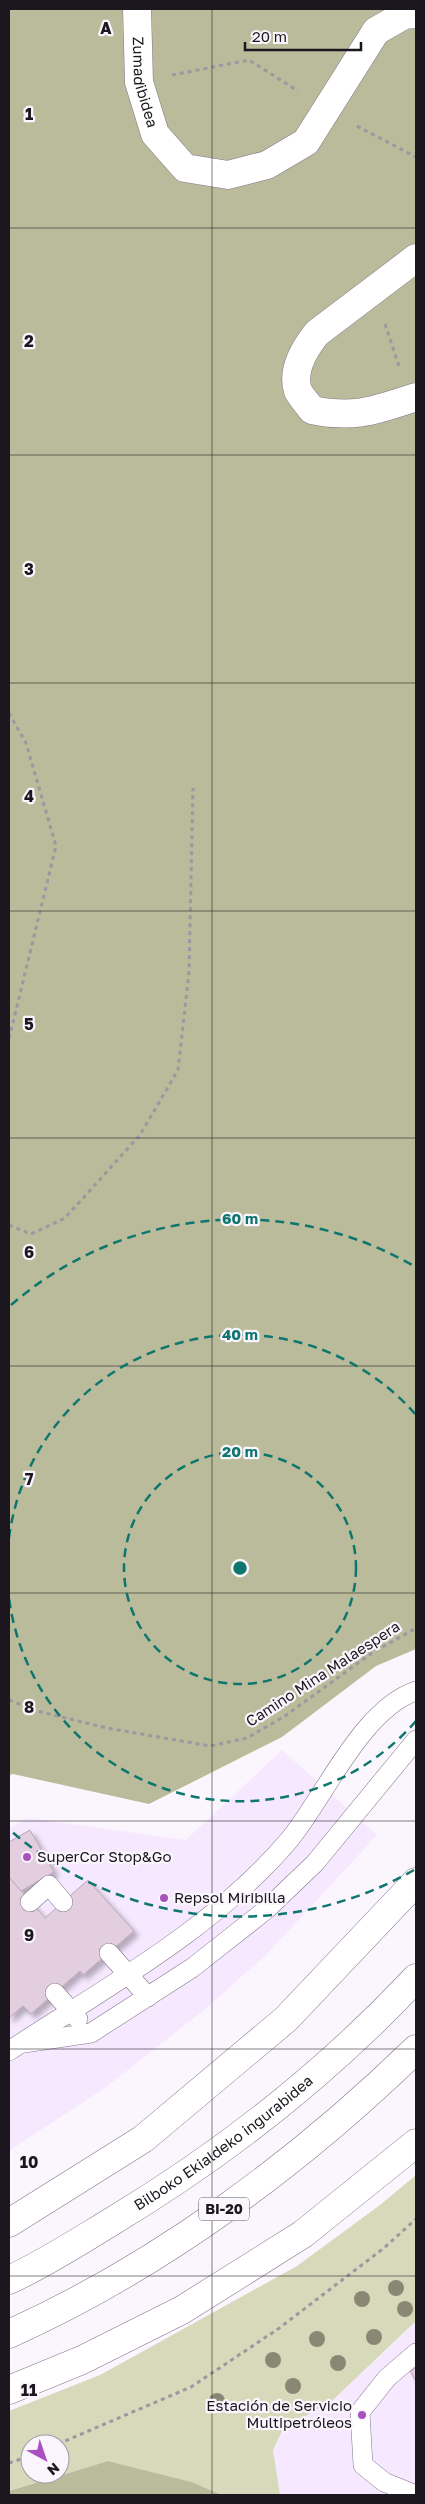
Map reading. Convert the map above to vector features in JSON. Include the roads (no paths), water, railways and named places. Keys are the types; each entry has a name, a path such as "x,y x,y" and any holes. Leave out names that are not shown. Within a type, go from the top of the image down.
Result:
{"main road":[{"name":"Zumadibidea","path":"137,9 139,82 155,134 185,168 228,175 267,165 306,142 376,30 404,16 416,14"},
{"path":"413,398 373,412 336,415 312,410 298,390 298,366 304,349 317,333 416,258"},
{"path":"9,2223 142,2139 173,2114 286,2019 416,1882"},
{"name":"Bilboko Ekialdeko ingurabidea","path":"9,2280 67,2249 183,2178 263,2119 331,2063 416,1978"},
{"name":"BI-20","path":"9,2334 92,2292 211,2219 315,2141 364,2100 416,2049"},
{"path":"9,2390 82,2360 198,2300 303,2234 416,2143"}],"lane":[{"path":"12,2043 70,2010 171,1945 247,1885 290,1838 348,1754 381,1713 399,1699 416,1691"},
{"path":"12,2043 91,2032 148,1997 199,1962 267,1909 314,1863 416,1740"},
{"path":"30,1902 49,1885 63,1902"},
{"path":"109,1953 148,1997"},
{"path":"56,1993 91,2032"},
{"path":"416,2353 387,2378 360,2412 363,2465 384,2482 416,2495"}],"place":[{"name":"SuperCor Stop&Go","path":"27,1857"},
{"name":"Repsol Miribilla","path":"164,1898"},
{"name":"Estación de Servicio Multipetróleos","path":"362,2415"}]}
